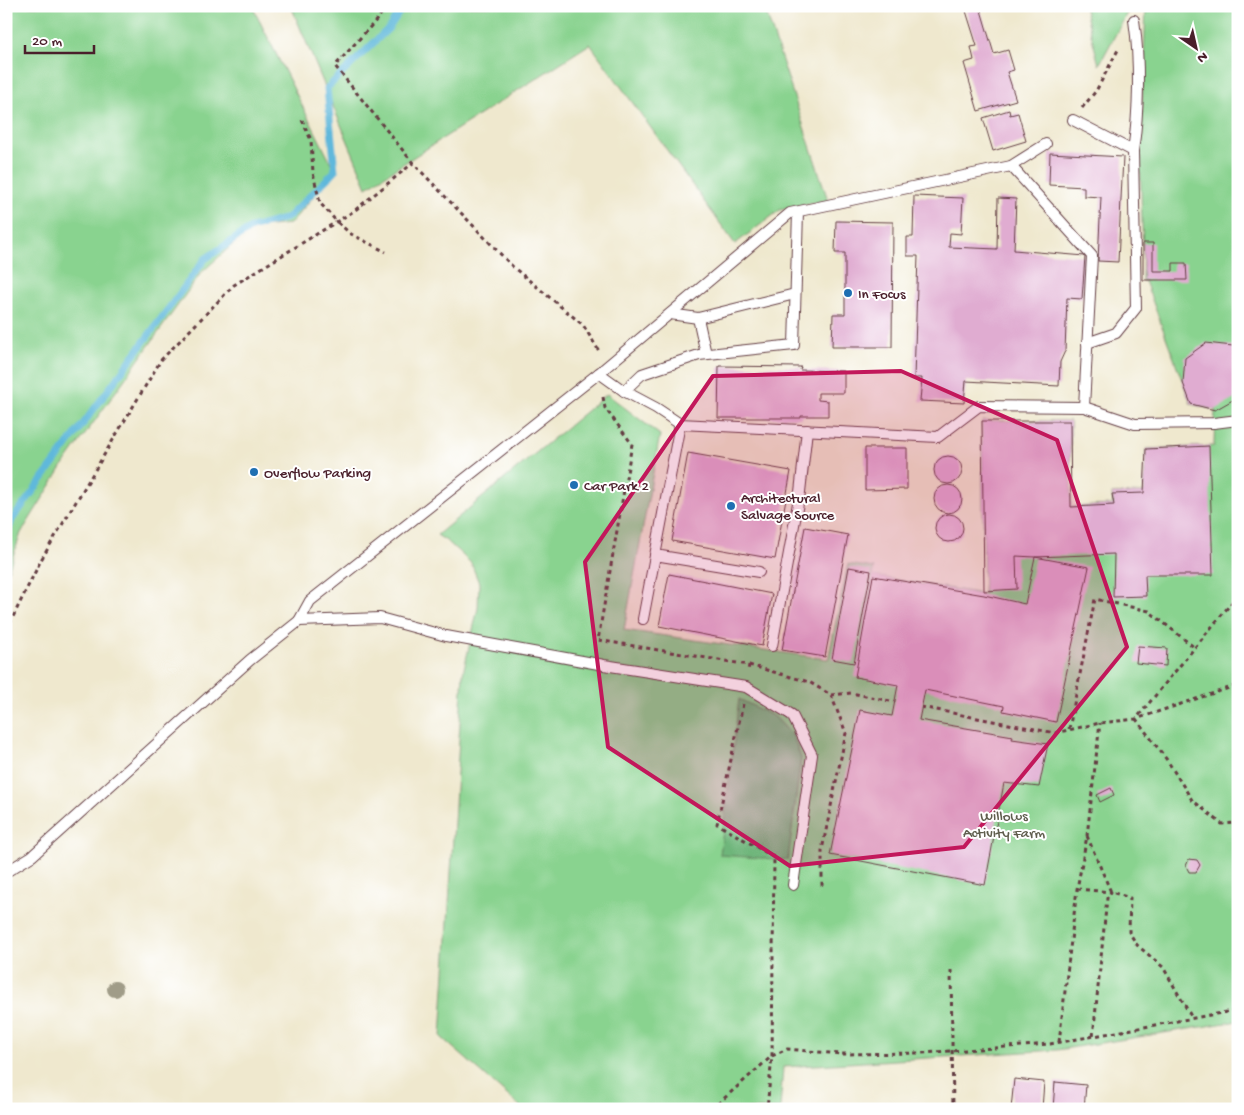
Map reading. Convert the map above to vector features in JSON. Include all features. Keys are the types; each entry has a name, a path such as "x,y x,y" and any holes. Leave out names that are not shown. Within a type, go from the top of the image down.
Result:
{"lane":[{"path":"1087,342 1116,333 1136,308 1133,151 1137,123 1137,37 1134,20"},
{"path":"1073,120 1133,151"},
{"path":"6,872 32,856 250,660 298,621 310,601 599,373 790,213 1011,166 1046,144"},
{"path":"1011,166 1092,256 1084,407"},
{"path":"624,391 642,374 699,355 794,345 798,212"},
{"path":"670,314 698,318 795,294"},
{"path":"698,318 706,354"},
{"path":"599,373 624,391 656,408 680,424 938,437 979,406 1084,407 1135,424 1238,420"},
{"path":"643,619 680,424"},
{"path":"772,646 800,492 807,430"},
{"path":"655,555 758,572"},
{"path":"298,621 380,618 446,636 604,665 746,687 792,715 812,755 792,885"}],"path":[{"path":"386,6 379,17 335,66 413,163 513,267 583,324 601,353 599,373 605,408 632,444 598,640 749,665 717,824 774,857 772,1056 767,1109"},
{"path":"1237,6 1238,24"},
{"path":"1073,120 1096,91 1134,20"},
{"path":"302,120 311,140 313,173 320,203 336,222 351,234 386,252"},
{"path":"6,631 41,560 161,360 234,285 354,211 413,163"},
{"path":"1235,165 1238,187"},
{"path":"1136,719 1238,595"},
{"path":"1069,730 1095,600 1149,611 1195,648"},
{"path":"921,707 1055,733 1100,722 1136,719 1238,685"},
{"path":"831,695 851,693 895,702"},
{"path":"1136,719 1167,760 1192,800 1222,824 1238,823"},
{"path":"1059,1042 1077,889 1087,836 1100,722"},
{"path":"1087,836 1111,892"},
{"path":"1077,889 1111,892 1130,898 1129,932 1138,945 1162,967 1192,1018"},
{"path":"1093,1036 1107,898 1111,892"},
{"path":"951,970 953,1109"},
{"path":"712,1109 772,1056 788,1049 840,1054 952,1051 1059,1042 1238,1010"}],"highlighted area":[{"path":"901,371 1057,440 1127,647 964,847 790,866 608,747 585,562 713,376"}],"green space":[{"path":"6,6 252,6 335,171 290,224 251,228 201,273 66,461 21,533 6,577"},
{"path":"291,6 764,6 828,200 780,210 735,244 590,44 367,187"},
{"path":"1084,6 1131,6 1099,65"},
{"name":"Willows Activity Farm","path":"1146,6 1238,6 1238,1021 1057,1050 783,1067 780,1109 523,1109 441,1037 463,673 478,608 479,583 471,563 448,542 437,535 607,394 660,435 624,630 828,659 848,564 874,568 873,576 984,594 982,421 1070,421 1071,507 1113,505 1112,494 1144,493 1146,449 1214,446 1215,410 1191,404 1145,281 1142,281 1140,158"},
{"path":"739,699 775,717 793,736 801,758 788,860 720,855"}],"building":[{"path":"980,7 994,54 1008,50 1014,70 1007,72 1016,100 978,111 964,63 974,60 971,47 977,46 966,11"},
{"path":"1009,110 1010,115 1018,113 1026,141 993,151 983,118"},
{"path":"1050,153 1123,157 1118,262 1098,261 1101,197 1084,196 1084,187 1049,185"},
{"path":"914,196 963,198 961,234 950,233 949,247 997,249 998,198 1016,199 1014,250 1085,256 1082,299 1067,298 1065,351 1060,362 1059,386 966,381 964,403 920,401 922,378 914,378 918,256 907,256 907,237 913,237"},
{"path":"836,221 893,222 892,347 832,347 833,314 845,314 845,253 835,253"},
{"path":"1143,243 1153,243 1153,271 1173,271 1173,263 1186,263 1187,280 1143,280"},
{"path":"1206,343 1233,346 1238,353 1238,397 1215,410 1191,404 1183,383 1185,358"},
{"path":"719,366 801,367 800,370 844,371 844,393 818,393 818,400 828,401 828,416 801,416 801,418 718,418"},
{"path":"982,421 1070,421 1071,507 1114,505 1112,494 1144,493 1146,449 1209,446 1213,575 1145,575 1146,596 1113,597 1114,554 1016,556 1017,589 984,591"},
{"path":"865,448 907,448 907,489 865,490"},
{"name":"Architectural Salvage Source","path":"688,453 791,471 775,559 672,541"},
{"path":"948,456 958,460 962,470 958,480 948,484 938,480 934,470 938,460"},
{"path":"948,485 958,489 962,499 958,509 948,513 938,509 934,499 938,489"},
{"path":"949,514 959,518 963,528 959,538 949,542 939,538 935,528 939,518"},
{"path":"805,527 848,535 825,657 782,650"},
{"path":"1035,557 1089,567 1056,722 1003,711 1004,706 925,690 919,720 1013,736 1012,739 1048,744 1039,787 1004,783 985,885 830,855 860,710 892,716 898,685 855,677 873,576 1025,604"},
{"path":"849,567 871,571 854,663 832,659"},
{"path":"669,574 772,594 762,646 659,626"},
{"path":"1138,646 1167,648 1166,666 1136,663"},
{"path":"1111,788 1114,795 1100,802 1097,795"},
{"path":"1189,859 1197,860 1200,865 1196,872 1189,872 1186,866"},
{"path":"1014,1079 1044,1082 1042,1109 1011,1109"},
{"path":"1055,1082 1086,1085 1084,1109 1053,1109"}],"waterway":[{"path":"6,537 12,520 205,259 251,228 287,218 335,171 327,88 389,28 403,6"}],"place":[{"name":"In Focus","path":"848,293"},
{"name":"Overflow Parking","path":"254,472"},
{"name":"Car Park 2","path":"574,485"},
{"name":"Architectural Salvage Source","path":"731,506"}]}
